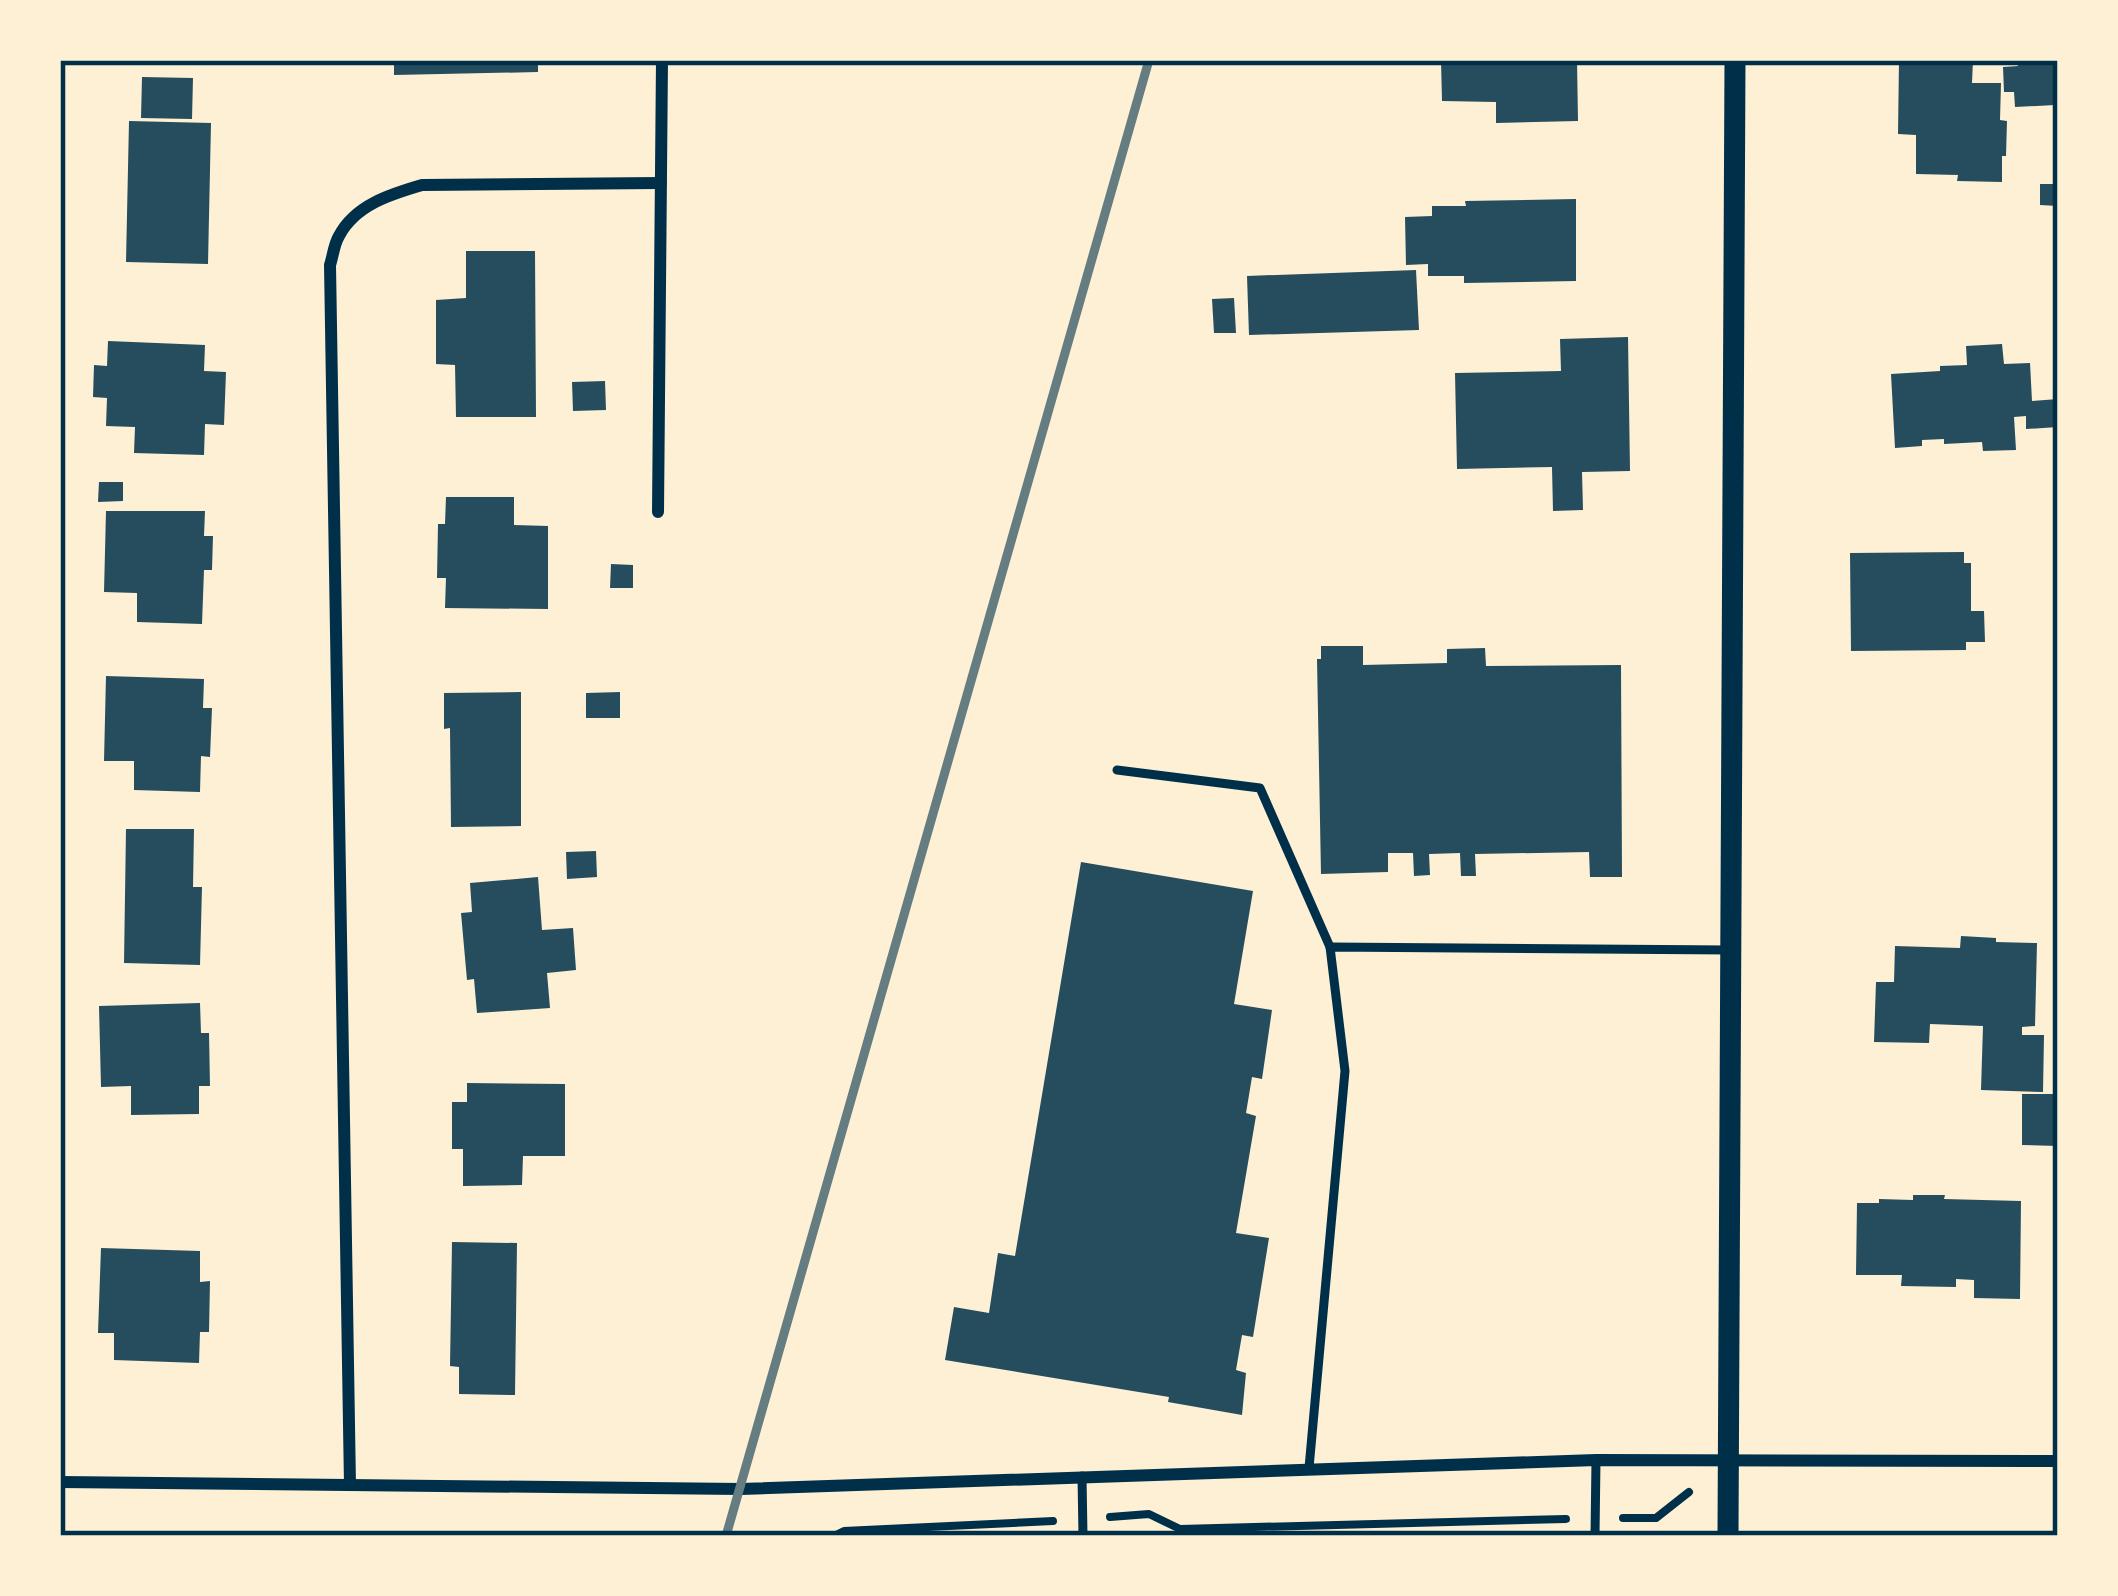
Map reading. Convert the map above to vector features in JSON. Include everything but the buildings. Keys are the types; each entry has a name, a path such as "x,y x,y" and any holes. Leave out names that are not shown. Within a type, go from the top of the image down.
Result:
{"street":[{"path":"658,512 662,60"},
{"path":"1727,1536 1735,60"},
{"path":"350,1485 330,265 339,236 359,211 388,195 422,185 661,183"},
{"path":"60,1482 741,1489 1596,1460 2058,1461"}],"lane":[{"path":"1117,770 1260,788 1330,946 1346,1071 1309,1468"},
{"path":"1330,946 1730,950"},
{"path":"1595,1536 1596,1460"},
{"path":"1082,1476 1083,1536"}],"path":[{"path":"835,1536 844,1531 1149,1514 1180,1529 1656,1518 1730,1460"}],"railway":[{"path":"726,1536 1149,60"}]}
